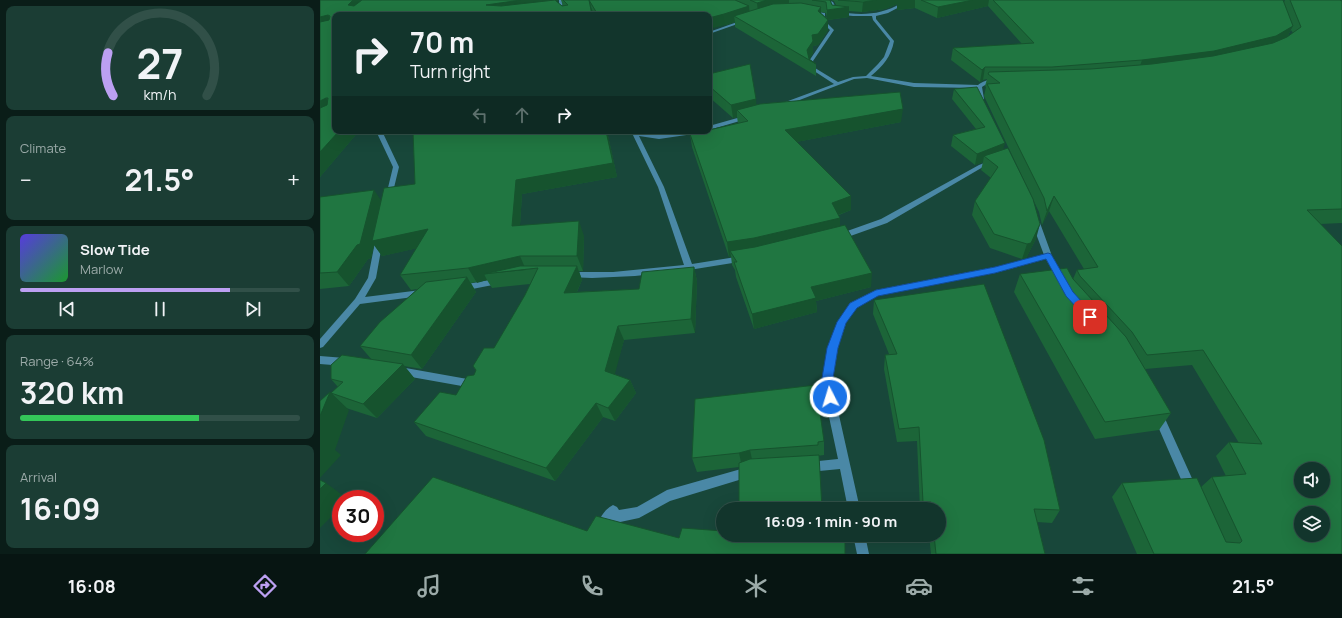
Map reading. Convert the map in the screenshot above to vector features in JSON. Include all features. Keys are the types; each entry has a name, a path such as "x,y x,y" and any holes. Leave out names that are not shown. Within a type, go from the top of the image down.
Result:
{"street":[{"path":"560,8 561,0"},
{"path":"825,0 832,4 835,10 834,13 874,16 892,11 904,3 904,0"},
{"path":"552,8 560,8 565,12"},
{"path":"801,11 825,15 823,21 832,30 811,61 813,68 836,83"},
{"path":"867,76 883,63 891,49 892,41 874,19 874,16"},
{"path":"712,32 750,19"},
{"path":"777,107 836,83 867,76 914,85 979,87 985,82 1003,81"},
{"path":"979,87 979,95 984,108"},
{"path":"712,127 755,115"},
{"path":"380,134 396,167 388,202"},
{"path":"635,134 661,187 689,267"},
{"path":"641,134 659,137 680,134"},
{"path":"829,239 884,221 981,166 1000,158"},
{"path":"1034,213 1038,231 1048,256 1066,288"},
{"path":"320,345 358,301 372,278 381,230"},
{"path":"852,502 827,384 833,348 842,322 853,305 876,293 995,270 1048,256"},
{"path":"562,275 593,276 689,267 749,258"},
{"path":"453,289 505,280"},
{"path":"358,301 429,292"},
{"path":"320,360 357,363"},
{"path":"388,368 480,385"},
{"path":"1154,410 1162,422 1194,496"},
{"path":"798,467 844,464"},
{"path":"613,511 606,519 639,512 667,496 753,470 760,470"},
{"path":"860,542 863,554"}],"building":[{"path":"320,0 353,0 348,5 354,6 362,0 521,0 486,5 501,6 555,0 562,6 568,5 563,0 589,0 591,12 332,12 332,134 336,134 320,152 320,108 327,105 328,98 320,101 320,22 329,20 330,16 320,17"},
{"path":"589,0 735,0 749,6 712,17 712,12 596,12"},
{"path":"750,0 767,0 757,3"},
{"path":"812,0 830,0 832,5 849,7 827,10 826,2"},
{"path":"838,0 877,0 863,2"},
{"path":"921,0 973,0 938,7"},
{"path":"993,0 1283,0 1293,26 1276,36 1214,51 1142,60 1052,67 985,67 982,70 953,48 1034,43"},
{"path":"1290,0 1342,1 1342,209 1307,210 1342,246 1342,554 1154,554 1122,483 1197,478 1226,542 1240,543 1242,541 1212,477 1246,474 1229,442 1262,444 1203,350 1147,355 1132,332 1080,276 1077,270 1098,267 1054,196 1047,211 1044,198 987,84 1000,83 988,74 989,72 1091,69 1152,64 1213,56 1273,43 1287,37 1301,27"},
{"path":"801,3 821,7 818,11 828,20 818,34 812,35 813,41 807,50 809,59 816,64 734,16 773,4"},
{"path":"750,64 756,99 731,105 712,89 712,73"},
{"path":"977,87 1005,143 977,154 953,135 985,127 954,89"},
{"path":"900,92 903,109 785,130 851,196 832,203 840,218 754,238 727,242 690,134 712,134 712,129 748,121 737,110 760,104"},
{"path":"413,134 607,134 613,163 516,180 512,226 579,221 577,256 520,256 468,268 400,275 428,229 372,241 384,188 415,184"},
{"path":"1008,148 1033,199 1040,224 1031,243 1027,244 994,234 975,201 998,167 984,156"},
{"path":"374,190 360,244 357,245 337,272 320,273 320,197"},
{"path":"845,225 872,273 811,287 816,298 752,314 734,262 737,262 730,251 755,247"},
{"path":"520,266 577,266 564,293 639,289 642,272 694,267 691,319 618,326 605,371 630,380 608,408 596,403 546,468 414,422 440,392 456,395 467,376 474,375 476,370 473,366 484,348 494,348 525,295 538,268 484,274"},
{"path":"1067,268 1073,279 1126,337 1171,413 1105,422 1020,274"},
{"path":"467,277 411,355 360,346 380,322 426,282"},
{"path":"984,284 1044,440 1060,510 1034,509 1045,554 936,554 935,542 946,542 946,502 923,502 919,427 899,429 885,355 897,354 874,300"},
{"path":"342,355 403,364 363,404 331,393 343,382 331,379 331,365"},
{"path":"816,385 824,441 818,442 818,445 750,450 739,453 692,458 695,399"},
{"path":"330,392 320,416 320,401"},
{"path":"819,455 822,502 739,502 739,463 750,459"},
{"path":"433,477 587,531 596,516 679,538 682,528 716,530 716,542 845,542 845,554 365,554 376,542 384,542 384,532"},
{"path":"320,480 326,483 320,489"}],"route":[{"path":"830,397 827,384 833,348 842,322 853,305 876,293 995,270 1048,256 1070,294 1090,317"}]}
